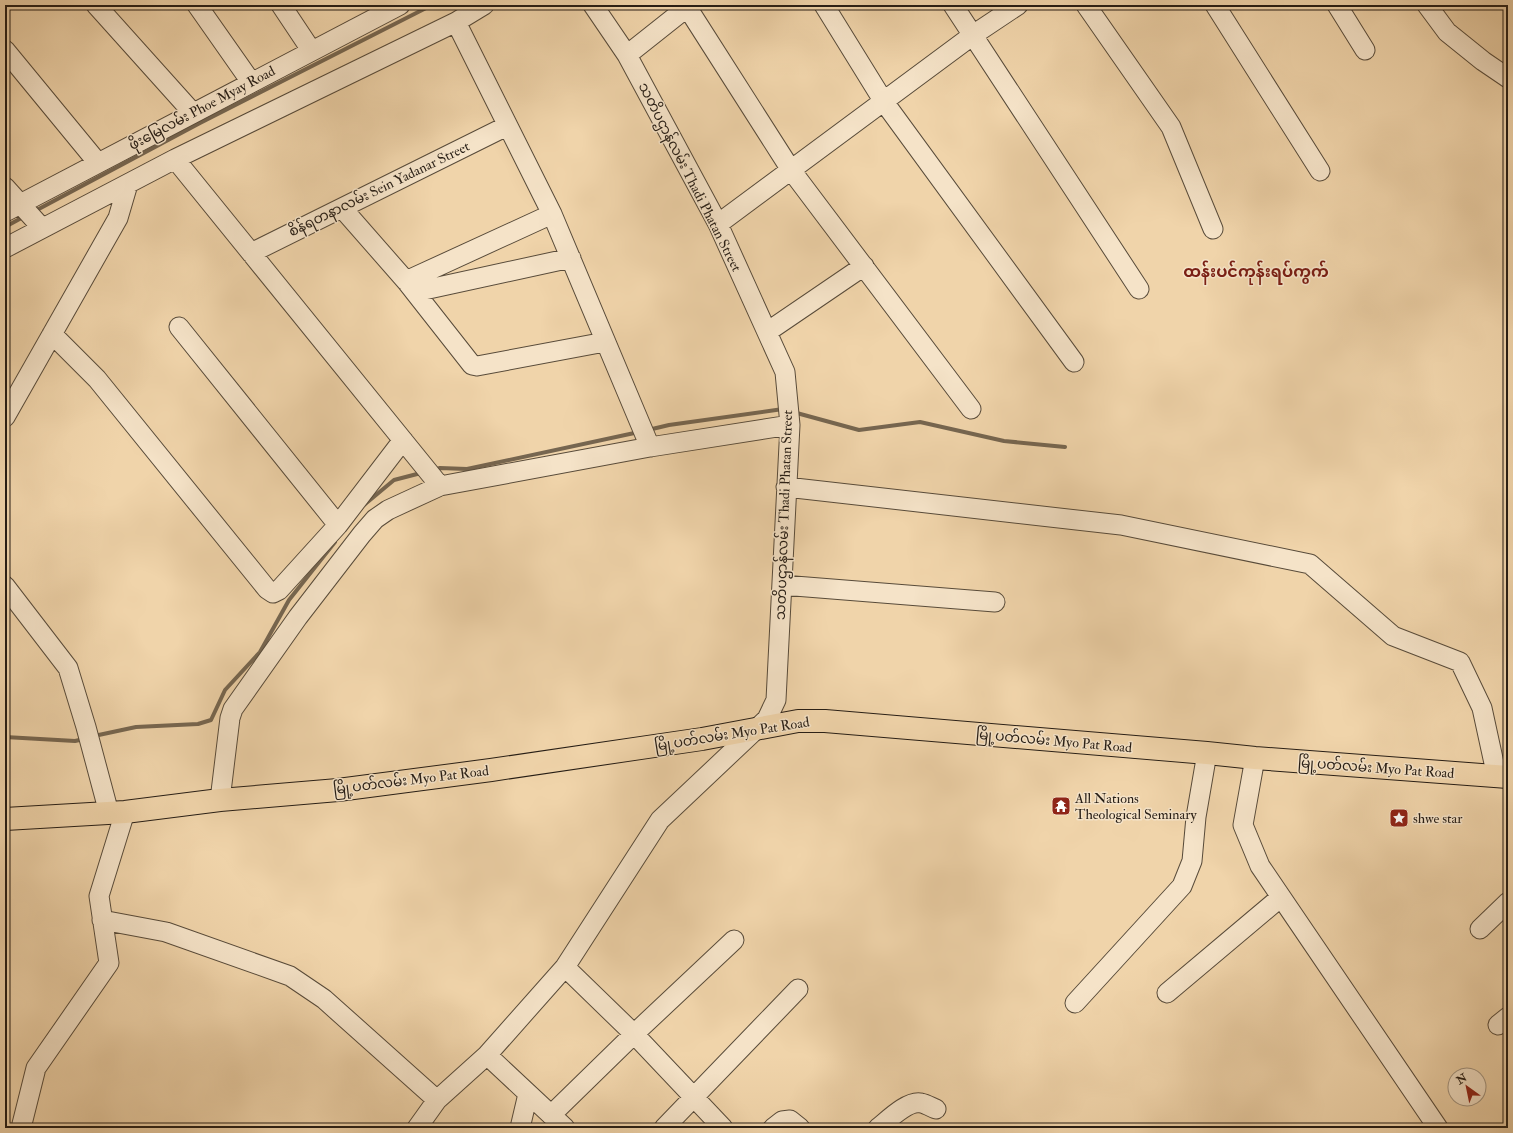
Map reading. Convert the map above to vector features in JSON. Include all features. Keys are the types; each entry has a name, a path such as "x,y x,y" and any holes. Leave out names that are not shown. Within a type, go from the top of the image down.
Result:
{"main road":[{"name":"မြို့ပတ်လမ်း Myo Pat Road","path":"5,819 117,812 220,800 338,790 461,774 702,739 798,721 825,721 1255,758 1502,777"}],"street":[{"path":"96,5 193,113"},
{"path":"197,5 251,82"},
{"path":"281,5 311,50"},
{"name":"ဖိုးမြေလမ်း Phoe Myay Road","path":"13,208 311,50 400,5"},
{"path":"5,248 175,159 456,22 484,5"},
{"name":"သတိပဌာန်လမ်း Thadi Phatan Street","path":"417,1128 437,1100 487,1055 565,967 660,820 767,718 776,700 790,425 785,372 718,224 627,55 593,5"},
{"path":"824,5 884,102 1074,362"},
{"path":"953,5 1139,289"},
{"path":"718,224 973,35 1018,5"},
{"path":"1086,5 1170,127 1213,229"},
{"path":"1216,5 1320,171"},
{"path":"1337,5 1365,50"},
{"path":"1427,5 1447,32 1483,61 1508,78"},
{"path":"627,55 689,6 791,170 971,408"},
{"path":"456,22 552,214 650,447"},
{"path":"5,50 98,163"},
{"name":"စိန်ရတနာလမ်း Sein Yadanar Street","path":"251,253 507,126"},
{"path":"175,159 440,486"},
{"path":"5,416 118,218 128,184"},
{"path":"5,187 13,208 42,228"},
{"path":"342,208 410,286 472,365 477,366 605,342"},
{"path":"410,286 552,214"},
{"path":"410,286 571,258"},
{"path":"767,332 864,266"},
{"path":"179,328 338,525"},
{"path":"52,334 97,379 267,589 273,593 279,590 338,525 403,440"},
{"path":"220,800 230,718 233,708 298,617 362,534 375,519 388,510 440,486 650,447 790,425"},
{"path":"786,487 1121,525 1310,564 1393,636 1460,662 1482,708 1502,777"},
{"path":"782,585 995,602"},
{"path":"5,586 68,668 86,727 117,812 99,896 110,963 36,1068 21,1128"},
{"path":"1075,1003 1182,886 1192,861 1196,817 1207,753"},
{"path":"1255,758 1243,825 1260,866 1438,1128"},
{"path":"1167,993 1281,897"},
{"path":"1480,929 1508,902"},
{"path":"102,920 166,932 290,976 324,999 437,1100"},
{"path":"551,1115 734,940"},
{"path":"565,967 634,1034 723,1128"},
{"path":"664,1128 798,989"},
{"path":"487,1055 565,1128"},
{"path":"520,1128 528,1094"},
{"path":"878,1128 906,1106 913,1103 920,1103 936,1109"},
{"path":"773,1128 782,1121 790,1120 800,1128"}],"waterway":[{"path":"35,211 200,123 432,5"},
{"path":"5,227 25,216"},
{"path":"648,430 669,425 783,409"},
{"path":"793,412 859,430 920,422 1004,441 1065,447"},
{"path":"434,470 440,468 467,469 639,432"},
{"path":"364,505 394,480 421,473"},
{"path":"94,736 136,727 198,724 211,720 225,690 260,652 289,600 335,542"},
{"path":"5,737 75,741 84,739"}],"place":[{"name":"All Nations Theological Seminary","path":"1061,806"},
{"name":"shwe star","path":"1399,818"}],"district":[{"name":"ထန်းပင်ကုန်းရပ်ကွက်","path":"1256,272"}]}
